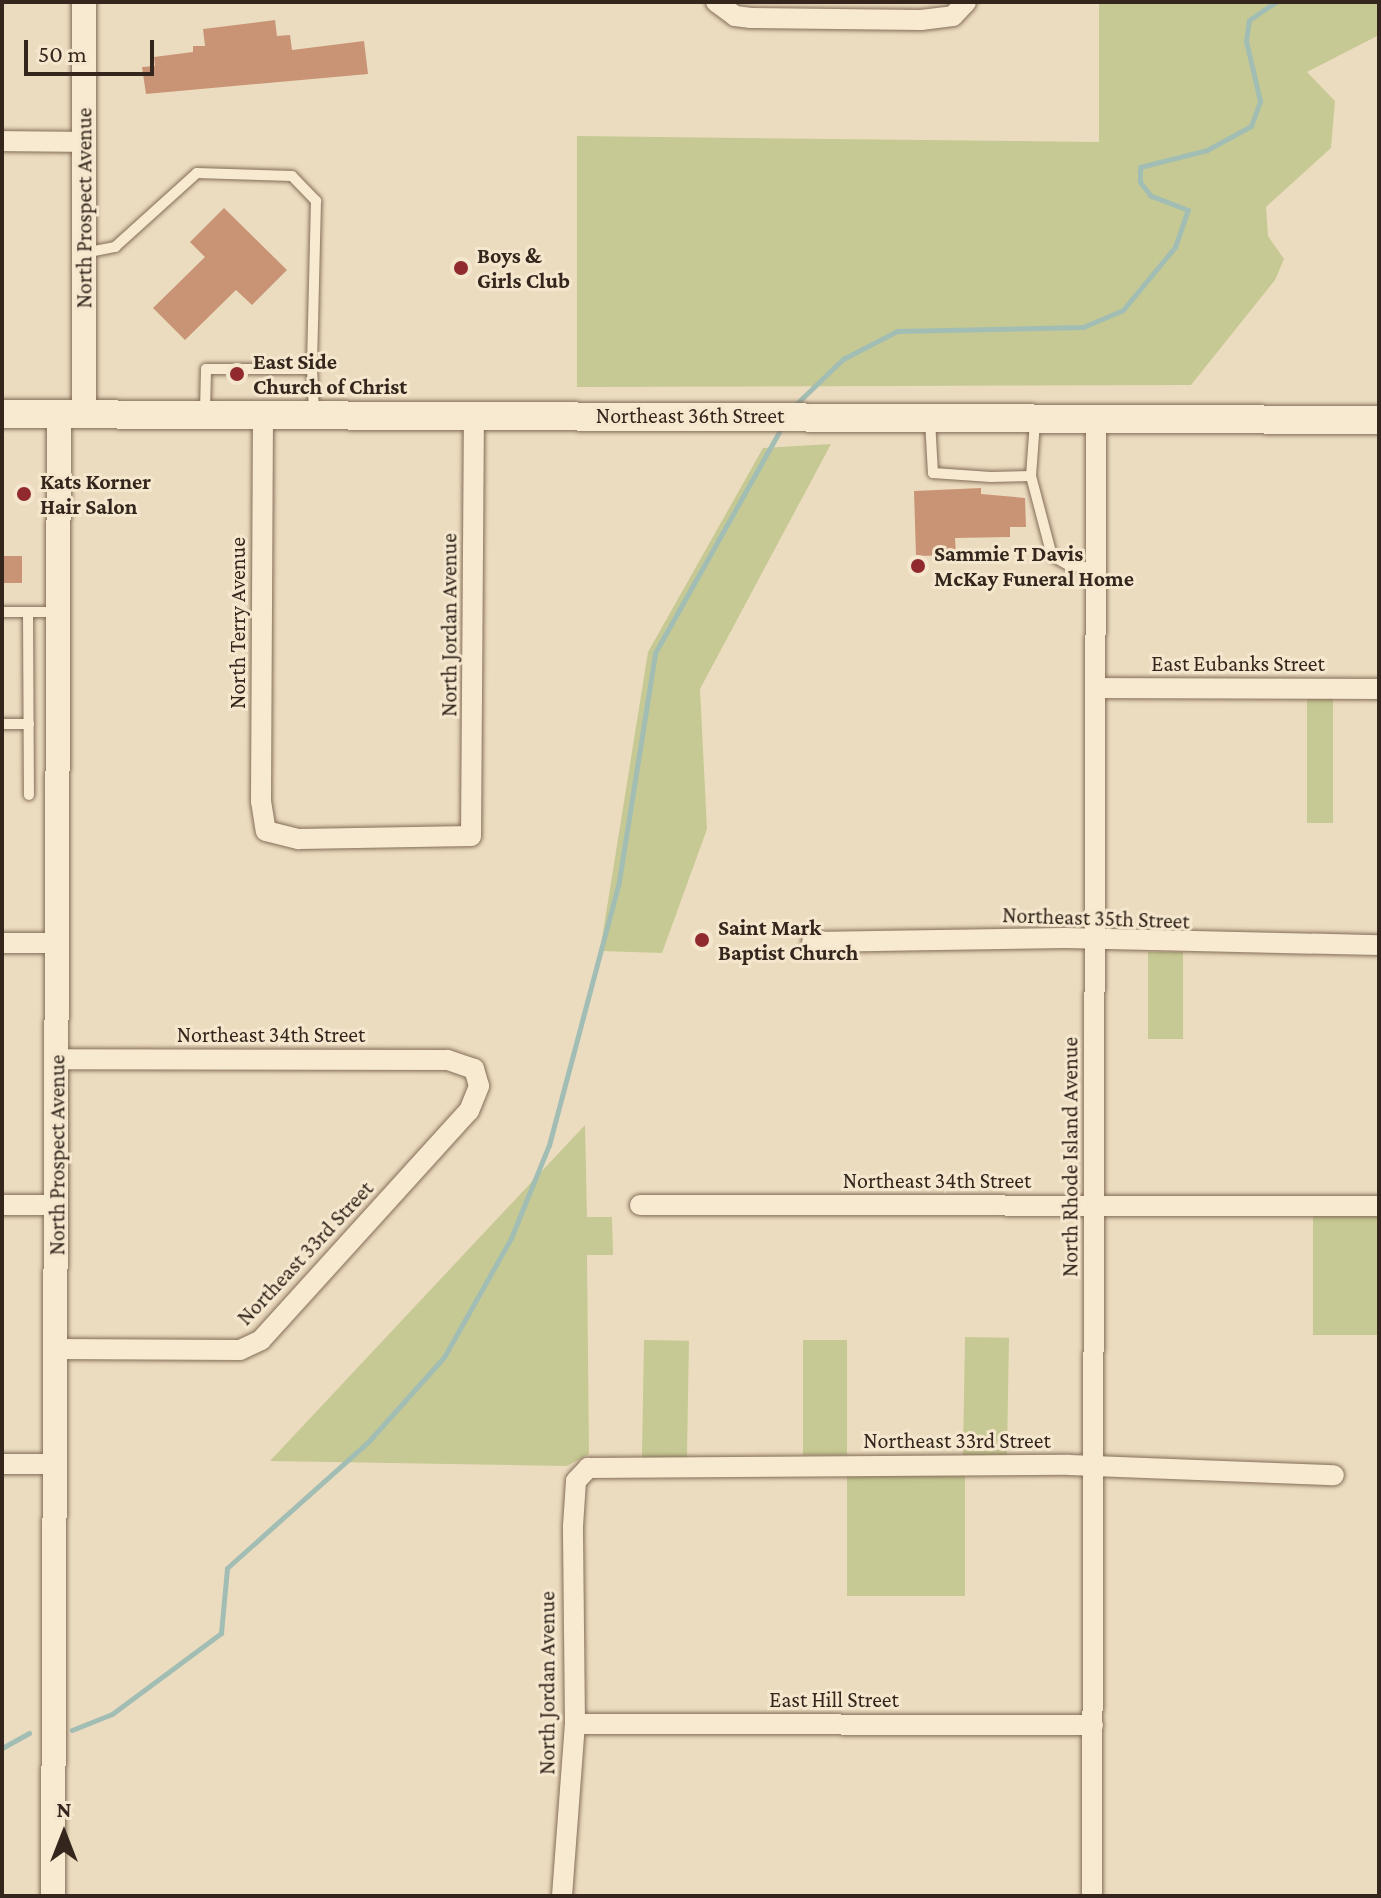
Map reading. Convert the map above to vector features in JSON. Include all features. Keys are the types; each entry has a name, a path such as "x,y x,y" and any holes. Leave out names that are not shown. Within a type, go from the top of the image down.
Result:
{"main road":[{"name":"Northeast 36th Street","path":"2,414 1379,420"}],"street":[{"name":"North Prospect Avenue","path":"53,1896 59,612 84,253 84,2"},
{"path":"719,5 751,18 905,20 940,19 964,5"},
{"path":"2,141 84,142"},
{"name":"North Terry Avenue","path":"263,414 261,801 266,831 299,839 471,836"},
{"name":"North Jordan Avenue","path":"471,836 474,415"},
{"name":"North Rhode Island Avenue","path":"1092,1896 1096,419"},
{"name":"East Eubanks Street","path":"1096,688 1379,689"},
{"name":"Northeast 35th Street","path":"812,942 1095,941 1379,945"},
{"path":"2,943 57,943"},
{"name":"Northeast 34th Street","path":"57,1059 448,1060 465,1063 478,1077"},
{"name":"Northeast 33rd Street","path":"56,1349 240,1350 261,1340 469,1111 478,1077"},
{"path":"2,1205 57,1205"},
{"name":"Northeast 34th Street","path":"640,1205 1379,1206"},
{"path":"2,1464 55,1464"},
{"name":"Northeast 33rd Street","path":"582,1472 603,1464 656,1464 1093,1468 1334,1475"},
{"name":"North Jordan Avenue","path":"562,1896 575,1724 573,1526 582,1472"},
{"name":"East Hill Street","path":"575,1724 1093,1725"}],"lane":[{"path":"84,253 115,247 197,173 292,176 316,201 312,369 314,414"},
{"path":"205,414 206,369 312,369"},
{"path":"930,418 933,473 1031,476"},
{"path":"1035,418 1031,476 1052,556 1070,566 1096,568"},
{"path":"2,612 59,612"},
{"path":"28,612 29,795"},
{"path":"2,724 29,724"}],"green space":[{"path":"1099,2 1379,2 1379,35 1307,72 1335,101 1331,148 1266,207 1268,236 1284,259 1275,280 1191,385 577,387 577,136 1099,142"},
{"path":"831,444 700,689 707,829 662,953 600,951 648,652 763,448"},
{"path":"1307,698 1333,698 1333,823 1307,823"},
{"path":"1148,952 1183,952 1183,1039 1148,1039"},
{"path":"585,1125 587,1217 612,1217 613,1255 587,1255 589,1454 567,1466 270,1461"},
{"path":"1313,1216 1379,1216 1379,1335 1313,1335"},
{"path":"965,1337 1009,1338 1007,1457 963,1456"},
{"path":"644,1340 689,1341 687,1460 642,1459"},
{"path":"803,1340 847,1340 847,1455 803,1455"},
{"path":"847,1474 965,1474 965,1596 847,1596"}],"building":[{"path":"275,20 277,36 290,35 292,50 364,41 368,74 146,94 142,67 155,66 154,57 193,52 193,46 205,46 203,29"},
{"path":"224,208 287,270 252,305 236,290 185,340 153,308 205,257 190,242"},
{"path":"981,488 981,494 1025,498 1026,527 1010,527 1010,537 955,538 956,555 916,556 914,491"},
{"path":"2,556 22,556 22,583 2,583"}],"waterway":[{"path":"792,408 843,359 897,331 1083,327 1123,310 1175,247 1188,210 1151,196 1140,182 1140,167 1207,150 1251,126 1260,101 1246,41 1249,20 1276,2"},
{"path":"72,1730 112,1714 221,1633 227,1568 368,1442 444,1357 511,1238 549,1145 619,881 655,653 782,427"},
{"path":"2,1748 29,1733"}],"place":[{"name":"Boys & Girls Club","path":"461,268"},
{"name":"East Side Church of Christ","path":"237,374"},
{"name":"Kats Korner Hair Salon","path":"24,494"},
{"name":"Sammie T Davis McKay Funeral Home","path":"918,566"},
{"name":"Saint Mark Baptist Church","path":"702,940"}]}
